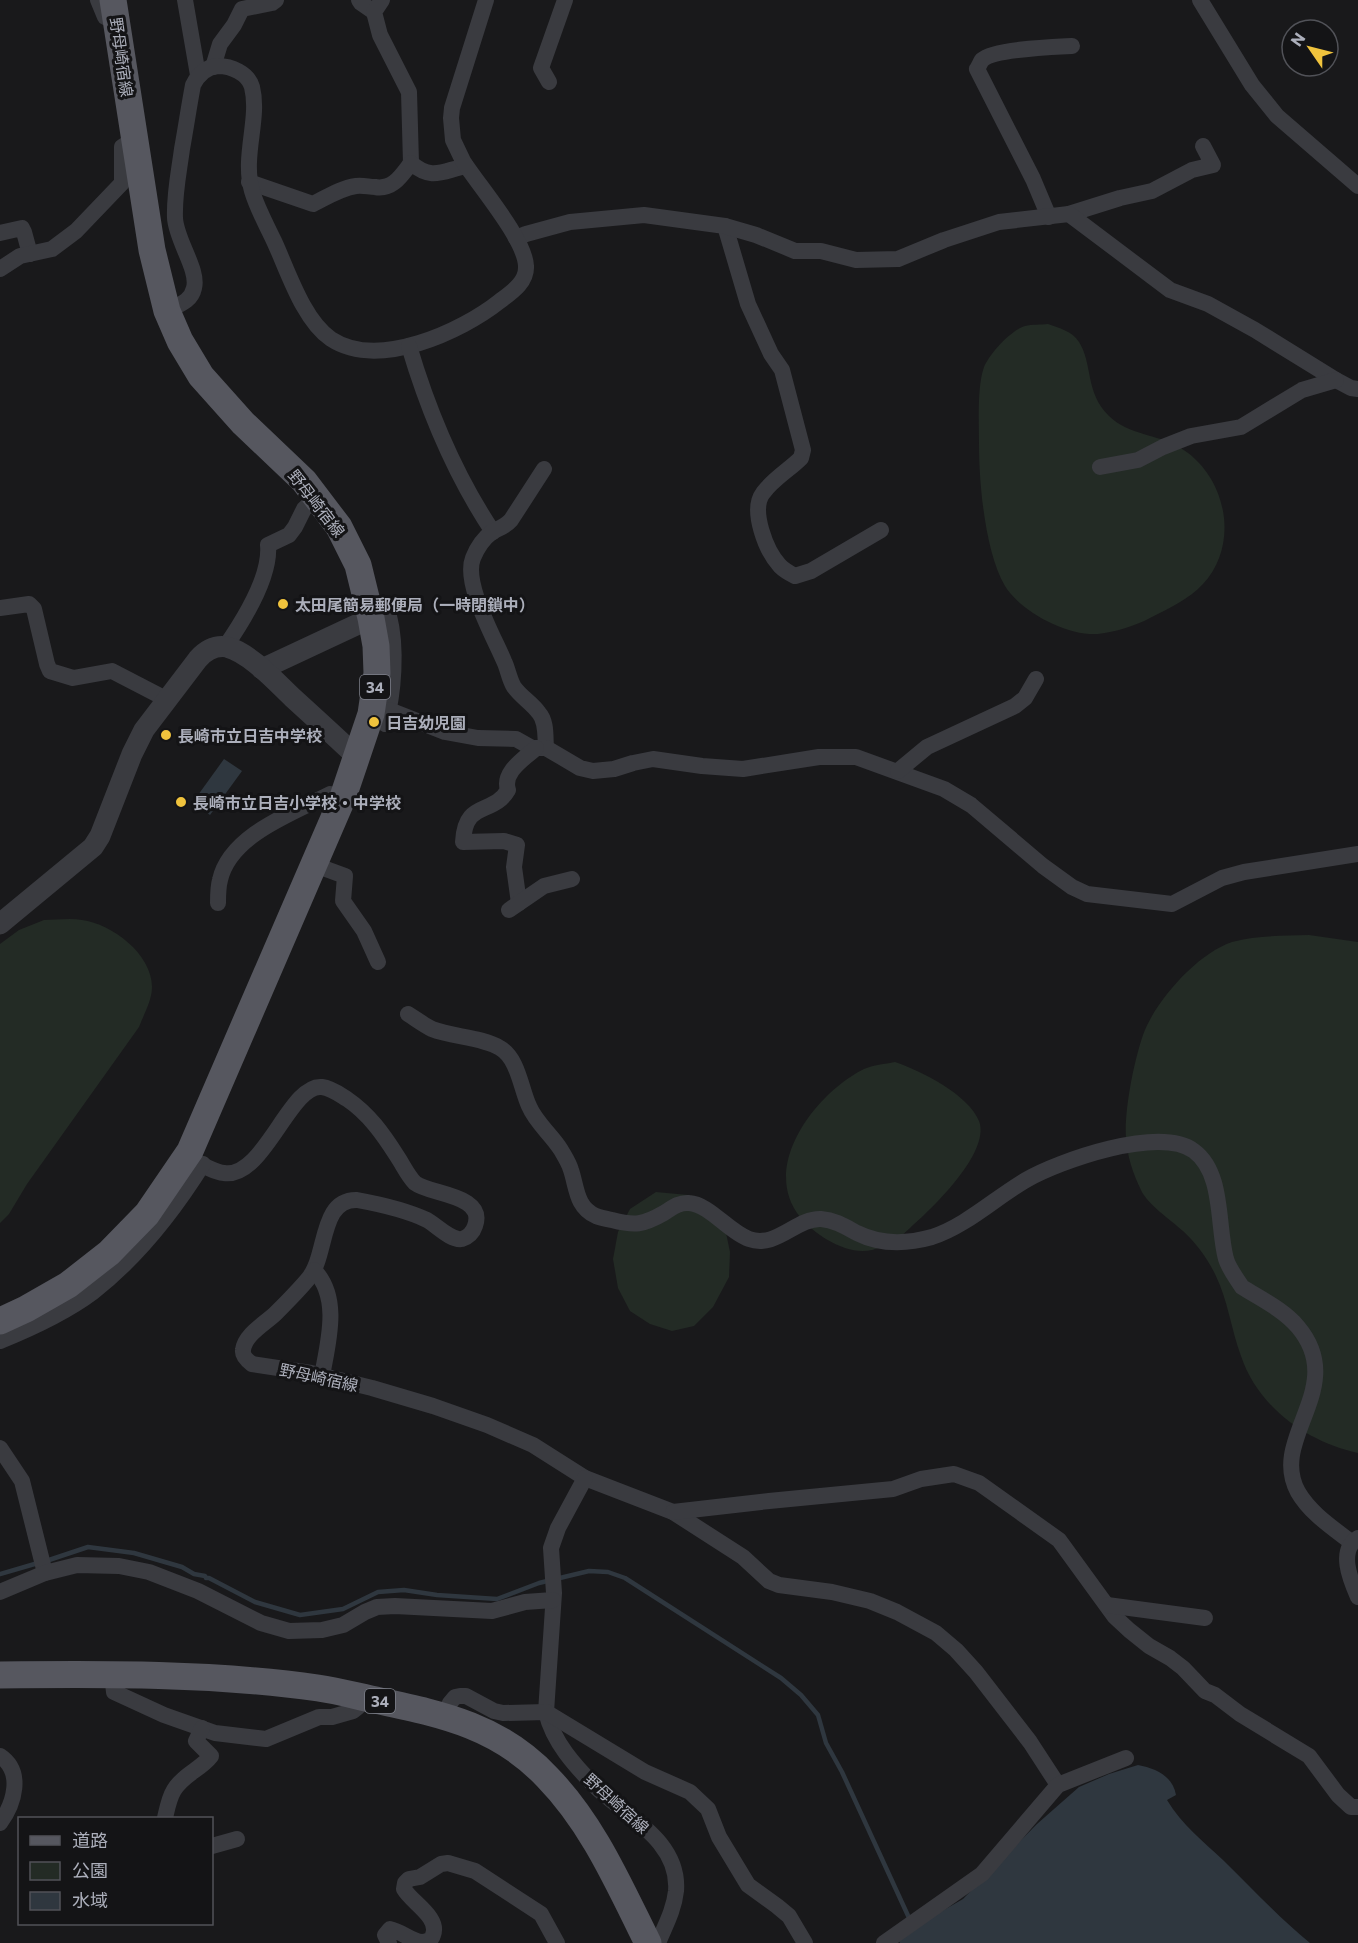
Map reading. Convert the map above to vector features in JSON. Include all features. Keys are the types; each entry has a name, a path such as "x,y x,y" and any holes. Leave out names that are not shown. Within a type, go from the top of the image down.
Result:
{"main road":[{"name":"野母崎宿線","path":"0,1321 68,1285 109,1253 195,1160 358,758 372,714 377,673 376,646 358,565 339,527 304,481 243,423 201,376 180,341 167,311 158,279 115,11"},
{"name":"野母崎宿線","path":"0,1675 112,1674 220,1678 319,1688 444,1715 495,1736 513,1747 546,1775 576,1809 589,1828 648,1943"}],"street":[{"path":"98,0 105,17 115,11"},
{"path":"185,0 206,71"},
{"path":"167,311 186,302 194,291 195,282 195,275 181,244 175,222 174,198 192,85 206,71 242,9 272,3 276,0"},
{"path":"249,182 313,204 346,188 358,185 390,187 411,163 409,92 380,36 378,6 361,3 359,0"},
{"path":"206,71 231,68 241,73 251,86 252,125 249,182 304,306 320,328 332,339 354,348 379,350 409,345 447,334 471,321 490,309 518,286 523,279 525,256 516,238 466,166 453,140 450,118 486,0"},
{"path":"549,82 541,68 565,0"},
{"path":"1200,0 1252,86 1277,116 1358,186"},
{"path":"1049,217 1033,178 977,69 981,61 994,55 1029,49 1072,46"},
{"path":"0,269 20,256 52,249 76,231 122,183 122,147 134,139"},
{"path":"516,238 570,222 644,215 725,226 756,235 795,251 821,251 856,260 898,259 944,240 999,222 1069,214 1152,191 1192,170 1213,165 1203,146"},
{"path":"411,163 429,175 466,166"},
{"path":"1069,214 1170,290 1208,304 1336,380 1358,389"},
{"path":"725,226 748,304 767,347 782,370 803,450 801,458 763,492 759,500 757,510 768,549 779,565 795,576 811,572 880,531"},
{"path":"0,233 22,228 30,254"},
{"path":"409,345 423,393 472,500 493,532"},
{"path":"1100,467 1138,460 1191,435 1241,427 1302,390 1336,380"},
{"path":"544,469 511,520 483,542 472,559 471,569 485,622 505,662 512,685 540,714 545,728 541,748 508,775 506,784 508,790 504,797 471,815 464,831 464,842 504,842 517,845 514,867 514,906 544,886 572,879"},
{"path":"225,647 238,628 257,590 269,559 268,545 289,535 304,509 316,498"},
{"path":"0,608 29,604 34,609 47,664 54,673 73,678 112,671 166,699"},
{"path":"262,669 371,618 381,614 389,616 393,632 387,717 478,738 516,739 541,748 580,768 593,771 614,769 653,759 743,769 819,757 856,758 944,789 971,805 1072,888 1087,894 1172,903 1222,878 1244,872 1358,854"},
{"path":"0,924 93,847 100,836 132,754 144,730 166,699 205,652 212,648 225,647 237,651 262,669 358,758"},
{"path":"898,771 927,747 1015,706 1025,698 1036,679"},
{"path":"218,903 220,879 226,864 237,848 252,835 330,794 343,797"},
{"path":"315,865 345,876 344,901 364,931 378,962"},
{"path":"408,1014 432,1028 492,1044 504,1050 511,1059 530,1109 559,1146 566,1159 582,1205 597,1216 632,1225 655,1218 678,1204 692,1203 701,1206 733,1231 759,1242 770,1240 821,1219 841,1224 859,1234 885,1242 903,1243 951,1229 1029,1179 1085,1156 1110,1148 1147,1143 1176,1143 1187,1146 1203,1160 1210,1172 1219,1205 1226,1259 1242,1287 1298,1326 1313,1351 1316,1362 1314,1391 1296,1441 1291,1459 1291,1472 1298,1493 1305,1503 1355,1540 1347,1551 1348,1569 1358,1596"},
{"name":"野母崎宿線","path":"195,1160 218,1172 228,1174 247,1166 302,1096 320,1086 331,1089 368,1115 415,1182 463,1201 474,1213 476,1223 474,1229 470,1234 459,1239 414,1215 366,1202 347,1199 339,1203 334,1209 310,1277 252,1333 243,1348 244,1355 252,1364 322,1376 433,1406 487,1425 533,1444 585,1478 558,1528 551,1548 554,1596 546,1712 549,1727 567,1756 597,1788 639,1821 667,1854 676,1877 676,1891 670,1916 658,1943"},
{"path":"0,1341 56,1316 93,1292 145,1244 180,1201 195,1160"},
{"path":"314,1270 322,1278 331,1314 322,1376"},
{"path":"0,1448 22,1480 45,1573"},
{"path":"673,1512 893,1489 921,1479 954,1474 979,1483 1059,1540 1107,1605 1129,1630 1183,1668 1205,1691 1215,1695 1240,1714 1309,1756 1338,1795 1351,1807 1358,1807"},
{"path":"585,1478 673,1512 743,1557 769,1581 779,1585 832,1592 870,1601 897,1612 936,1633 957,1650 976,1672 1030,1742 1058,1785"},
{"path":"0,1592 45,1573 77,1565 119,1566 149,1572 198,1591 261,1623 289,1631 322,1630 343,1625 377,1607 394,1605 492,1611 554,1596"},
{"path":"1107,1605 1205,1618"},
{"path":"112,1674 114,1692 164,1714 215,1733 266,1738 319,1718 353,1712 358,1707 361,1697"},
{"path":"444,1715 450,1702 460,1696 466,1696 485,1707 503,1713 546,1712 645,1772 690,1792 708,1809 719,1837 748,1886 789,1916 805,1943"},
{"path":"165,1817 174,1790 186,1778 205,1765 211,1756 196,1741 202,1728"},
{"path":"0,1756 7,1761 13,1772 14,1784 13,1804 0,1823"},
{"path":"884,1943 982,1874 1058,1785 1126,1758"},
{"path":"213,1846 237,1839"},
{"path":"389,1943 385,1935 390,1929 420,1942 432,1938 433,1925 429,1916 404,1888 405,1883 441,1864 448,1863 483,1876 541,1914 557,1943"}],"green space":[{"path":"1048,324 1069,333 1079,342 1096,398 1109,416 1134,431 1179,447 1195,459 1208,474 1223,510 1222,549 1215,567 1203,584 1185,599 1164,611 1138,624 1111,632 1086,634 1059,627 1033,613 1012,596 998,572 984,517 979,460 979,394 984,367 996,349 1019,328"},
{"path":"44,920 82,920 117,934 138,952 145,963 150,975 152,992 139,1027 27,1184 9,1214 0,1223 0,944 19,930"},
{"path":"1309,935 1358,942 1358,1453 1339,1448 1303,1431 1287,1420 1259,1391 1241,1356 1223,1294 1212,1268 1201,1251 1183,1231 1144,1195 1133,1171 1127,1144 1128,1100 1143,1035 1157,1008 1179,980 1205,956 1232,942 1260,937"},
{"path":"895,1062 918,1071 943,1085 965,1102 979,1121 980,1134 976,1148 957,1179 920,1219 888,1245 872,1250 852,1250 823,1237 800,1217 789,1197 786,1176 790,1154 812,1112 828,1095 864,1069"},
{"path":"656,1192 688,1195 725,1228 730,1252 729,1277 713,1307 694,1326 672,1331 650,1324 630,1311 618,1288 613,1259 618,1232 630,1209"}],"water":[{"path":"224,759 242,771 210,815 193,802"},
{"path":"1138,1765 1151,1768 1167,1778 1176,1795 1167,1800 1179,1817 1276,1913 1310,1943 900,1943 897,1937 963,1899 1037,1824 1079,1787"}],"waterway":[{"path":"46,1561 88,1547 134,1553 182,1567 194,1574 205,1576 255,1602 300,1615 343,1609 378,1592 404,1590 497,1599 539,1583 589,1571 608,1572 625,1578 781,1678 801,1695 818,1715 826,1743 842,1772 910,1920"},
{"path":"0,1574 38,1563"}],"place":[{"name":"太田尾簡易郵便局（一時閉鎖中）","path":"283,604"},
{"name":"日吉幼児園","path":"374,722"},
{"name":"長崎市立日吉中学校","path":"166,735"},
{"name":"長崎市立日吉小学校・中学校","path":"181,802"}]}
